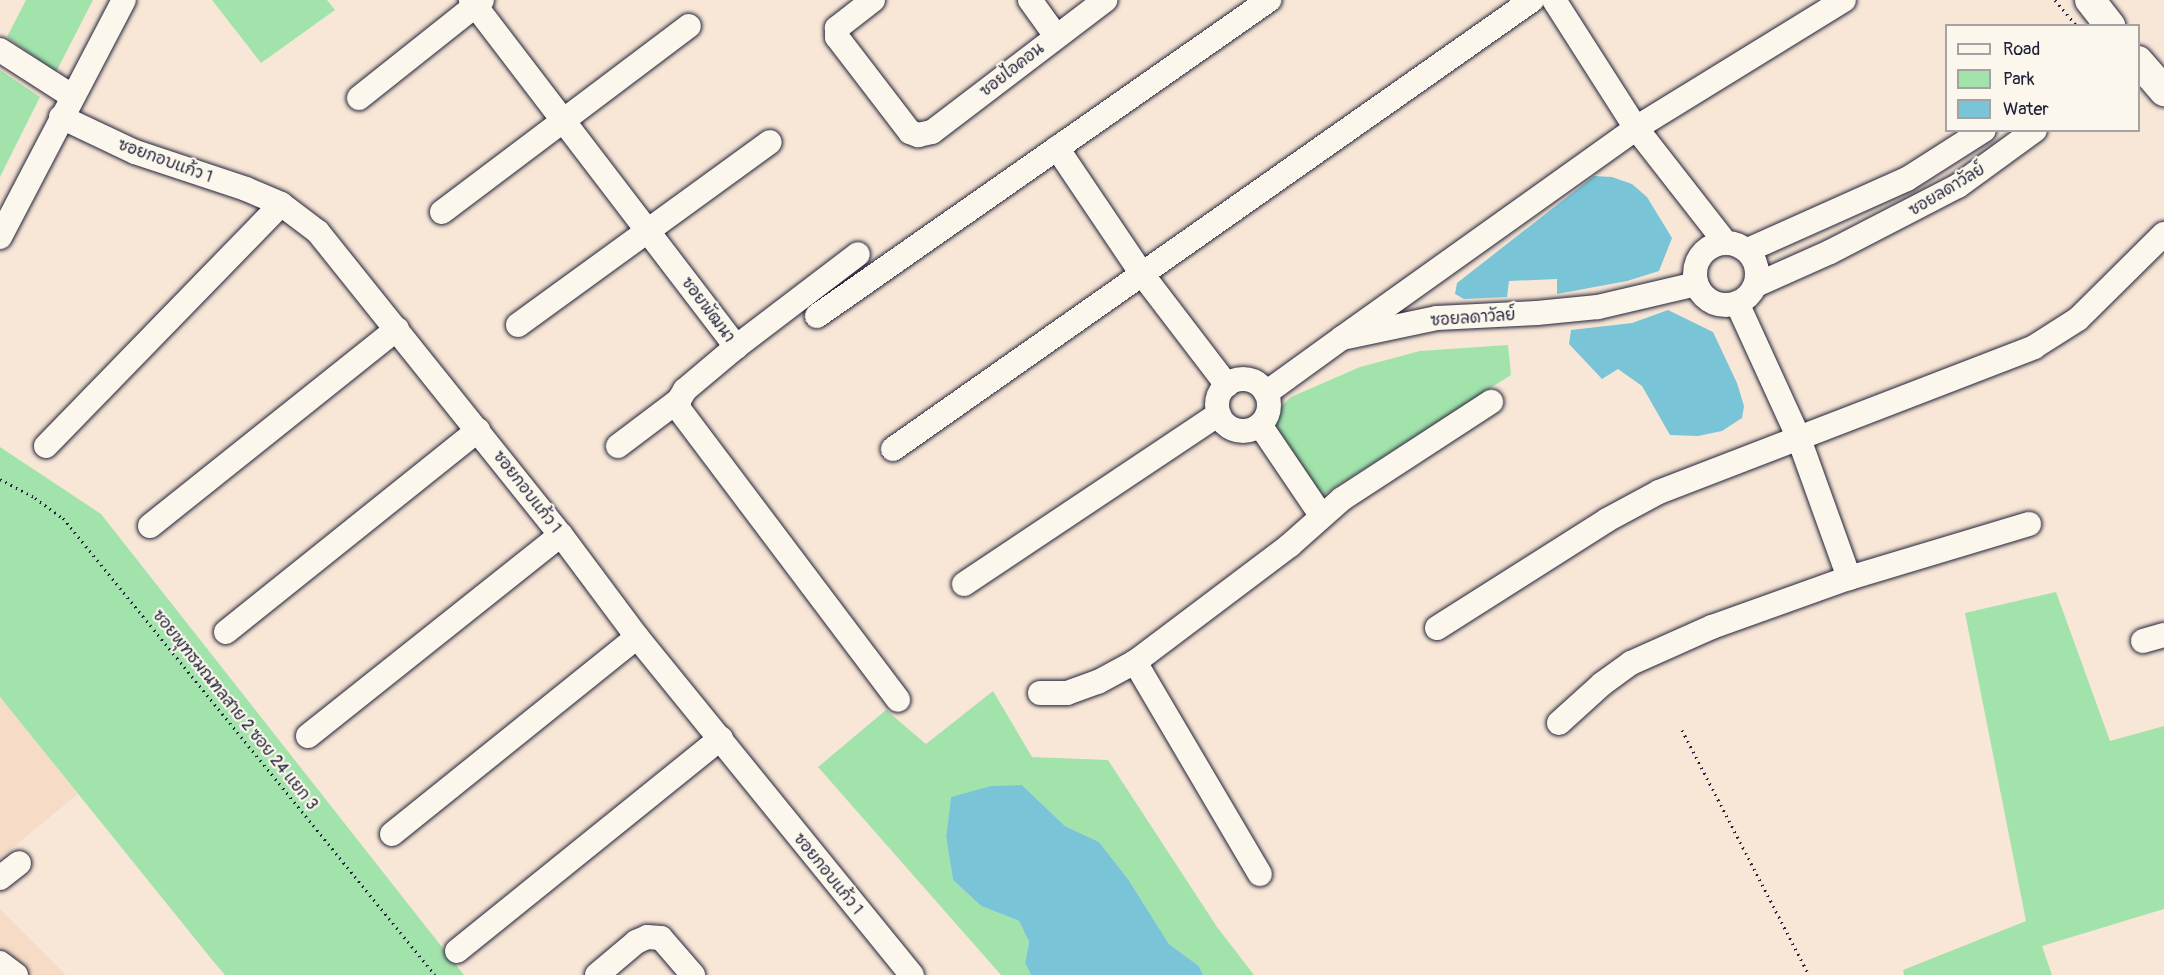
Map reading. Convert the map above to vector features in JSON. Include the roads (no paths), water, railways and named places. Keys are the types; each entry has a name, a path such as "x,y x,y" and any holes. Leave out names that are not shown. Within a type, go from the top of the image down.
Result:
{"main road":[{"path":"2140,65 2164,91"}],"street":[{"path":"0,237 124,0"},
{"name":"ซอยไอคอน","path":"873,0 837,28 837,37 910,132 918,135 932,132 1105,0"},
{"path":"1030,0 1056,36"},
{"path":"817,316 1269,0"},
{"path":"893,449 1533,0"},
{"path":"1554,0 1636,128 1737,246 1755,260 1758,272 1755,285"},
{"path":"1342,338 1636,128 1844,0"},
{"path":"359,98 476,2"},
{"name":"ซอยพัฒนา","path":"476,2 564,122 736,347 685,390 679,400 618,446"},
{"path":"442,212 689,26"},
{"name":"ซอยกอบแก้ว 1","path":"0,50 67,107 135,152 246,189 282,204 318,232 561,535 637,637 912,975"},
{"name":"ซอยลดาวัลย์","path":"1266,393 1342,338 1437,318 1537,313 1598,307 1696,284 1694,272 1697,260 1705,250 1737,246 1907,179 1981,132"},
{"name":"ซอยลดาวัลย์","path":"1737,303 1748,296 1755,285 1810,262 1958,186 2032,132"},
{"path":"518,325 770,142"},
{"path":"1057,148 1142,274 1227,385"},
{"path":"46,446 282,204"},
{"path":"1437,628 1606,520 1659,492 1798,436 2034,347 2078,319 2164,234"},
{"path":"736,347 858,254"},
{"path":"1696,284 1702,295 1713,302 1725,305 1737,303 1798,436 1849,578"},
{"path":"150,526 397,329"},
{"path":"1244,379 1254,381 1266,393 1269,406 1260,425 1253,429 1239,431 1223,422 1219,414 1220,395 1227,385 1244,379"},
{"path":"679,400 679,409 898,700"},
{"path":"1040,693 1067,693 1098,682 1135,662 1290,545 1321,515 1491,402"},
{"path":"964,584 1219,414"},
{"path":"1260,425 1321,515"},
{"path":"226,632 478,430"},
{"path":"1559,723 1602,684 1631,663 1712,627 1849,578 2029,524"},
{"path":"308,736 561,535"},
{"path":"392,834 637,637"},
{"path":"1135,662 1260,874"},
{"path":"457,951 721,738"},
{"path":"0,878 19,863"},
{"path":"597,975 636,942 647,937 660,938 693,975"},
{"path":"0,963 16,975"}],"water":[{"path":"1594,176 1612,177 1632,184 1647,197 1672,238 1659,271 1627,281 1557,294 1557,279 1509,281 1507,297 1464,299 1455,294 1457,283"},
{"path":"1668,310 1713,332 1737,383 1744,406 1742,418 1722,431 1698,436 1670,435 1642,386 1618,369 1602,379 1569,344 1571,330 1632,323"},
{"path":"1022,785 1065,826 1099,842 1128,879 1169,944 1199,966 1203,975 1031,975 1025,963 1029,942 1019,921 981,906 953,880 946,837 951,797 991,786"}]}
